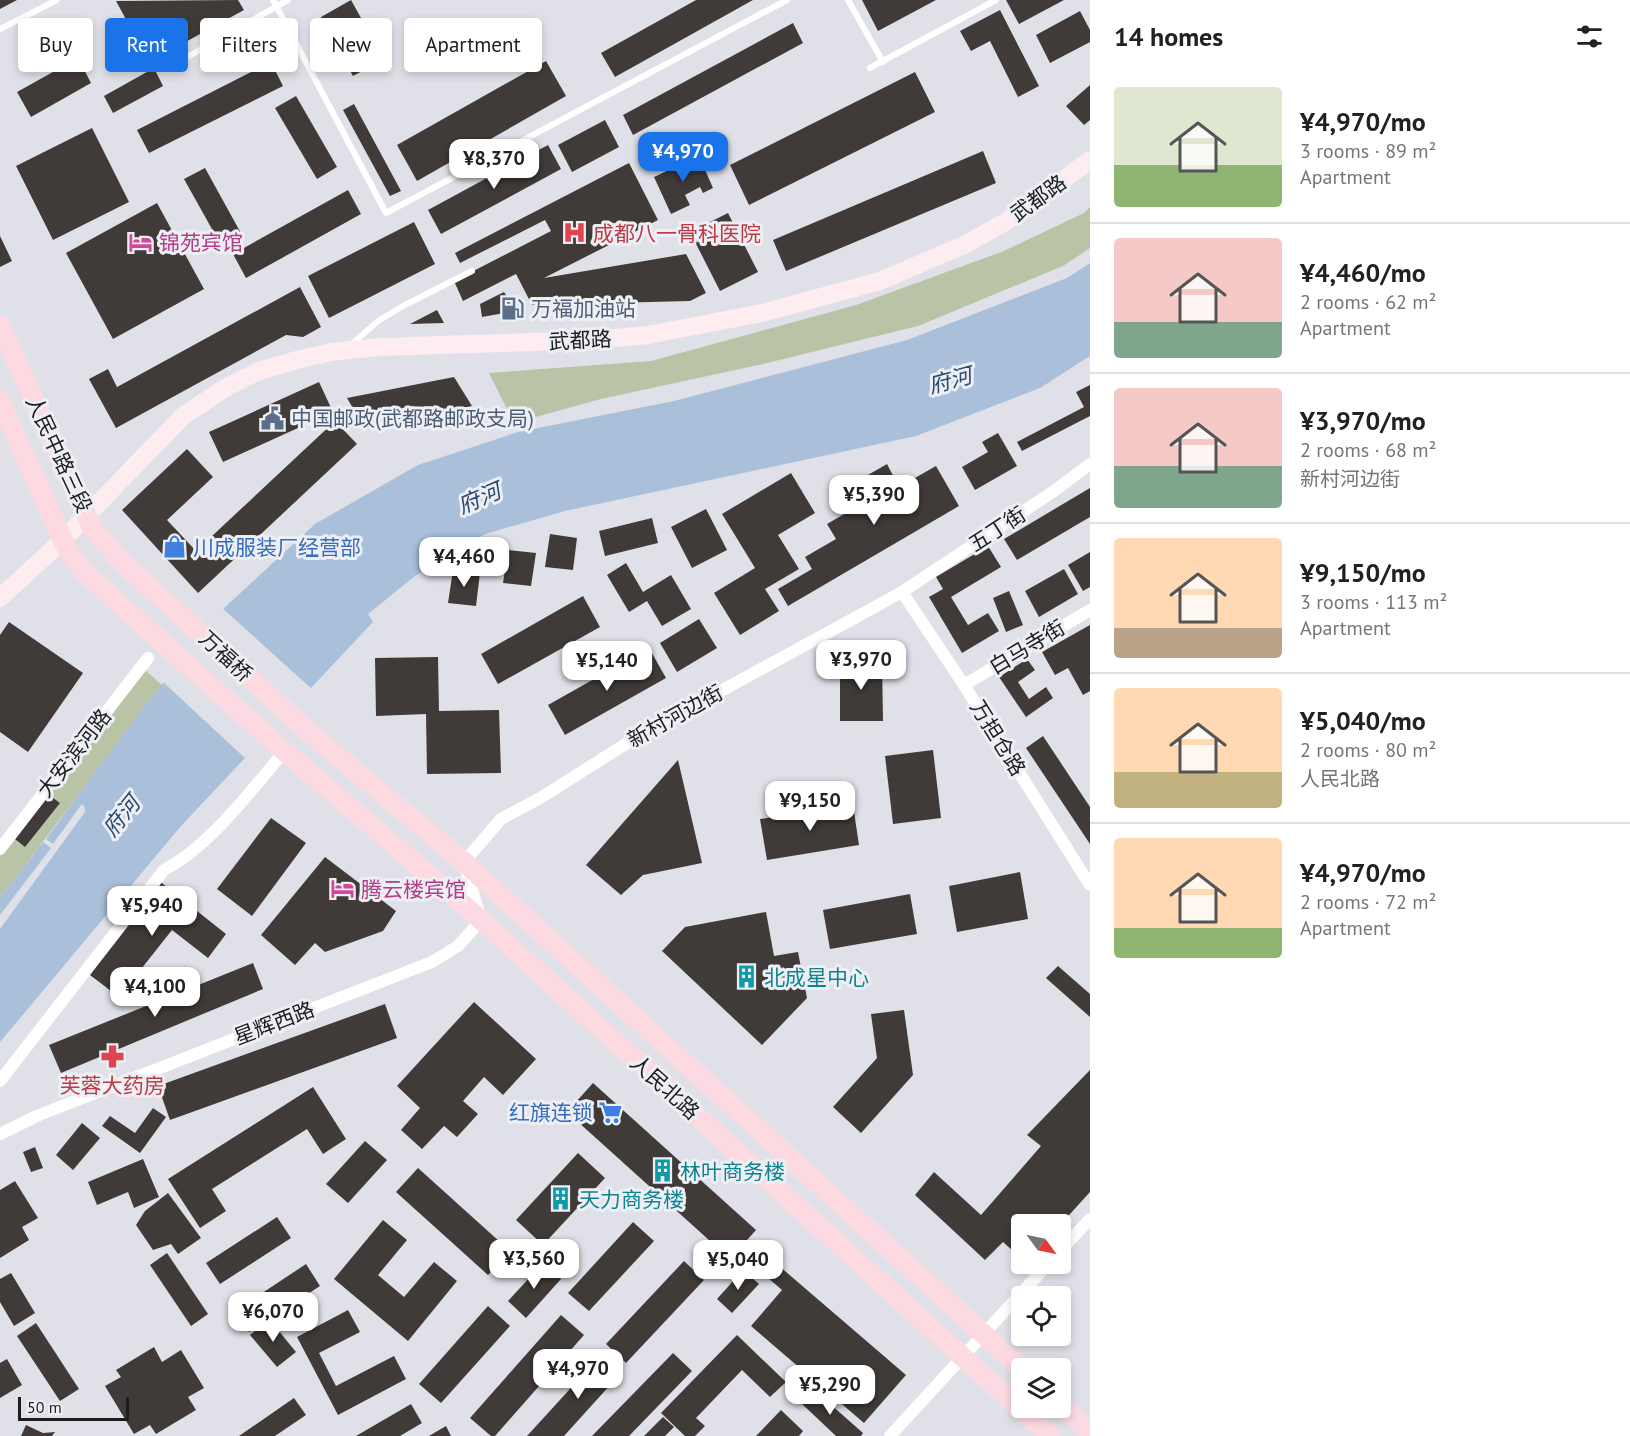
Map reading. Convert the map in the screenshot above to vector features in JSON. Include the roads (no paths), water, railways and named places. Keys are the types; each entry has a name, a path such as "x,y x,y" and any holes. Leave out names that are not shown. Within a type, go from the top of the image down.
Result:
{"main road":[{"name":"人民中路三段","path":"0,325 98,535 122,562 135,572"},
{"name":"人民中路三段","path":"0,401 70,554 87,575 115,600"},
{"name":"万福桥","path":"135,572 318,740"},
{"name":"万福桥","path":"115,600 280,747"},
{"name":"人民北路","path":"318,740 464,862 1011,1359"},
{"name":"人民北路","path":"280,747 481,921 1050,1436"},
{"path":"1071,1415 1090,1432"}],"street":[{"name":"武都路","path":"0,598 63,540 183,416 225,388 259,371 297,360 345,351 380,347 594,340 648,335 762,313 880,281 966,244 1006,221 1090,160"},
{"name":"五丁街","path":"903,592 1054,491 1090,464"},
{"name":"万担仓路","path":"903,592 1090,885"},
{"name":"新村河边街","path":"464,862 501,819 542,797 635,738 903,592"},
{"name":"白马寺街","path":"964,685 1090,610"},
{"name":"大安滨河路","path":"0,849 148,658"},
{"path":"0,1081 164,870 183,860 212,833 280,747"},
{"path":"464,862 481,921"},
{"name":"星辉西路","path":"0,1134 39,1115 432,962 458,946 481,921"},
{"path":"1071,1239 1090,1219"},
{"path":"890,1436 1039,1274"}],"lane":[{"path":"0,29 57,0"},
{"path":"188,56 275,3 288,0"},
{"path":"275,3 386,213 787,0"},
{"path":"848,0 883,62"},
{"path":"870,68 996,0"},
{"path":"345,351 378,321 472,271"}],"water":[{"name":"府河","path":"1090,263 1090,356 1040,388 916,436 565,511 485,534 415,576 368,614 373,622 181,826 0,1042 0,929 85,812 84,806 82,804 53,844 46,839 136,717 222,610 315,524 418,465 518,432 674,401 907,340 1067,278"},
{"path":"43,842 51,848 0,915 0,898"}],"place":[{"name":"成都八一骨科医院","path":"575,233"},
{"name":"锦苑宾馆","path":"141,242"},
{"name":"万福加油站","path":"513,308"},
{"name":"中国邮政(武都路邮政支局)","path":"273,418"},
{"name":"川成服装厂经营部","path":"175,547"},
{"name":"腾云楼宾馆","path":"343,889"},
{"name":"北成星中心","path":"746,977"},
{"name":"芙蓉大药房","path":"112,1057"},
{"name":"红旗连锁","path":"611,1112"},
{"name":"林叶商务楼","path":"662,1171"},
{"name":"天力商务楼","path":"561,1199"}]}
